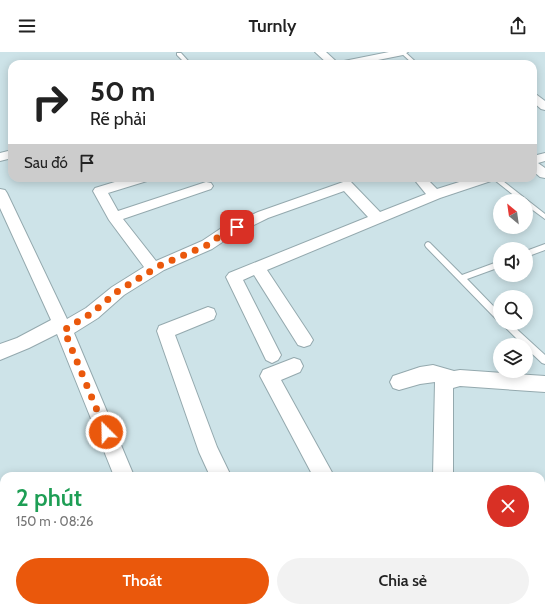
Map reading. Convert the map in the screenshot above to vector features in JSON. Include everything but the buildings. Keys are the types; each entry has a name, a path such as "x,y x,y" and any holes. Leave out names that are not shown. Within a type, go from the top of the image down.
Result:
{"street":[{"path":"320,52 329,60"},
{"path":"363,60 402,52"},
{"path":"537,162 545,174"},
{"path":"130,182 100,192 114,217 154,269"},
{"path":"0,352 92,313 118,291 154,269 207,245 224,233 343,182 376,218"},
{"path":"423,182 435,195"},
{"path":"272,354 234,277 376,218 435,195 474,182"},
{"path":"114,217 206,186"},
{"path":"0,193 62,327 122,472"},
{"path":"258,268 304,340"},
{"path":"208,314 165,331 209,452 219,472"},
{"path":"294,366 269,376 322,472"},
{"path":"399,382 432,372 443,374 453,379"},
{"path":"443,472 444,381 460,378 545,384"}],"lane":[{"path":"402,52 411,60"},
{"path":"179,54 186,60"},
{"path":"500,182 515,194"},
{"path":"533,208 545,217"},
{"path":"428,245 493,311"},
{"path":"533,251 545,247"},
{"path":"461,278 493,267"},
{"path":"513,330 545,360"}],"route":[{"path":"106,432 64,330 92,313 118,291 159,266 207,245 224,233 237,227"}]}
